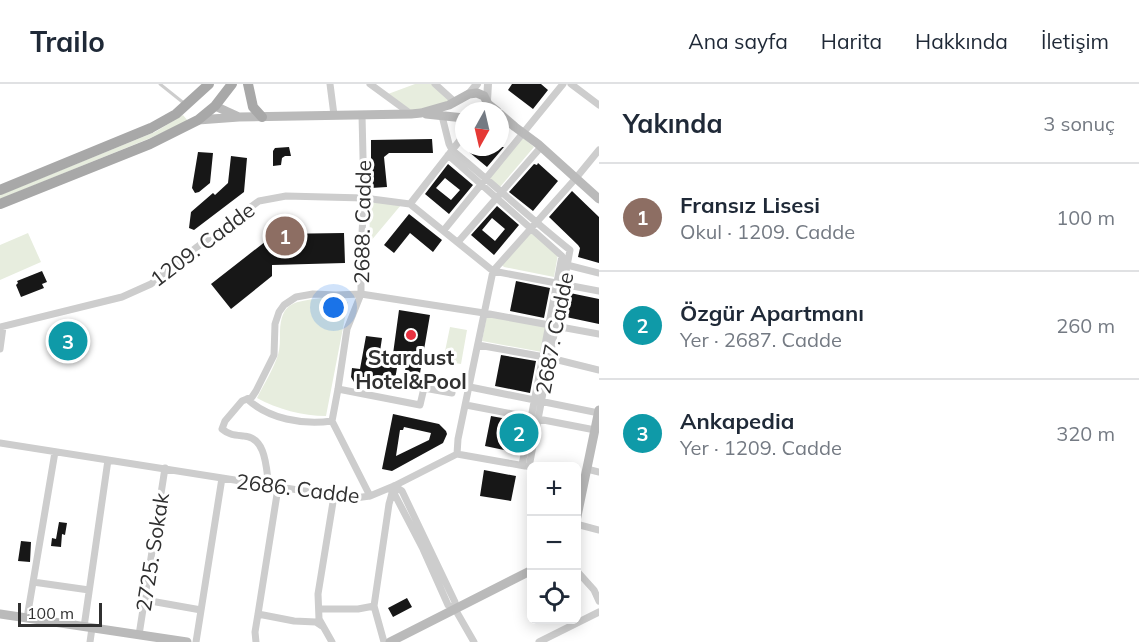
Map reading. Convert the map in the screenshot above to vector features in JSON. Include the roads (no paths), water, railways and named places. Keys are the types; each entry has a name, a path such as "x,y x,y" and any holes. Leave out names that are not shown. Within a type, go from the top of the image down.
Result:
{"main road":[{"path":"0,190 151,128 174,115 209,84"},
{"path":"0,204 150,144 198,120 215,106 232,84"},
{"path":"248,84 253,107 262,117"},
{"path":"416,114 455,102 473,93 481,94 486,102"},
{"path":"196,96 239,117"},
{"path":"463,102 467,96"},
{"path":"186,105 190,115 198,120 362,114 455,115"},
{"path":"509,121 599,199"},
{"path":"509,127 519,130"},
{"path":"577,516 583,474 599,412"},
{"path":"390,642 527,572"},
{"path":"0,614 187,642"}],"street":[{"path":"330,84 334,115"},
{"path":"370,84 416,114"},
{"path":"435,84 455,102"},
{"path":"467,96 477,84"},
{"path":"488,84 488,102"},
{"path":"444,230 483,181 519,130 563,84"},
{"path":"571,84 599,105"},
{"name":"2688. Cadde","path":"332,422 347,329 361,294 364,198 362,114"},
{"path":"442,116 449,150"},
{"path":"410,204 455,144"},
{"path":"458,242 541,147"},
{"name":"2687. Cadde","path":"449,150 499,194 562,256 561,284"},
{"path":"527,467 457,454 458,439 493,271 599,150"},
{"name":"1209. Cadde","path":"2,327 122,297 151,284 259,201 286,196 364,198 410,204 493,271"},
{"name":"2687. Cadde","path":"529,462 552,325 570,250 533,226"},
{"path":"567,266 599,273"},
{"path":"493,271 599,291"},
{"path":"269,487 265,460 258,442 250,436 227,434 222,429 225,421 242,400 252,397 256,391 274,355 275,324 279,312 284,305 296,297 312,294 361,294 599,334"},
{"path":"0,349 2,327"},
{"path":"478,345 599,370"},
{"path":"470,387 599,412"},
{"path":"338,389 420,405 424,388 452,393"},
{"path":"247,399 254,405 284,419 303,422 332,422 370,496"},
{"path":"466,405 595,430"},
{"name":"2686. Cadde","path":"0,443 165,468 269,487 355,498 370,496 394,486 457,454"},
{"path":"27,618 55,452"},
{"path":"90,642 89,590 108,460"},
{"name":"2725. Sokak","path":"139,635 165,468"},
{"path":"583,474 599,472"},
{"path":"196,642 222,478"},
{"path":"384,642 374,606 389,504 394,486"},
{"path":"394,486 395,495 448,605 455,609 474,642"},
{"path":"256,642 255,632 278,488"},
{"path":"332,642 319,619 318,594 334,496"},
{"path":"581,525 599,530"},
{"path":"581,575 596,590 599,601"},
{"path":"33,582 89,590"},
{"path":"145,600 201,610"},
{"path":"319,609 358,609 374,606"},
{"path":"539,642 599,612"},
{"path":"258,614 294,621 316,622 322,626"}],"lane":[{"path":"159,84 186,105"}],"place":[{"name":"Fransız Lisesi","path":"285,236"},
{"name":"Stardust Hotel&Pool","path":"411,335"},
{"name":"Ankapedia","path":"68,341"},
{"name":"Özgür Apartmanı","path":"519,433"}]}
